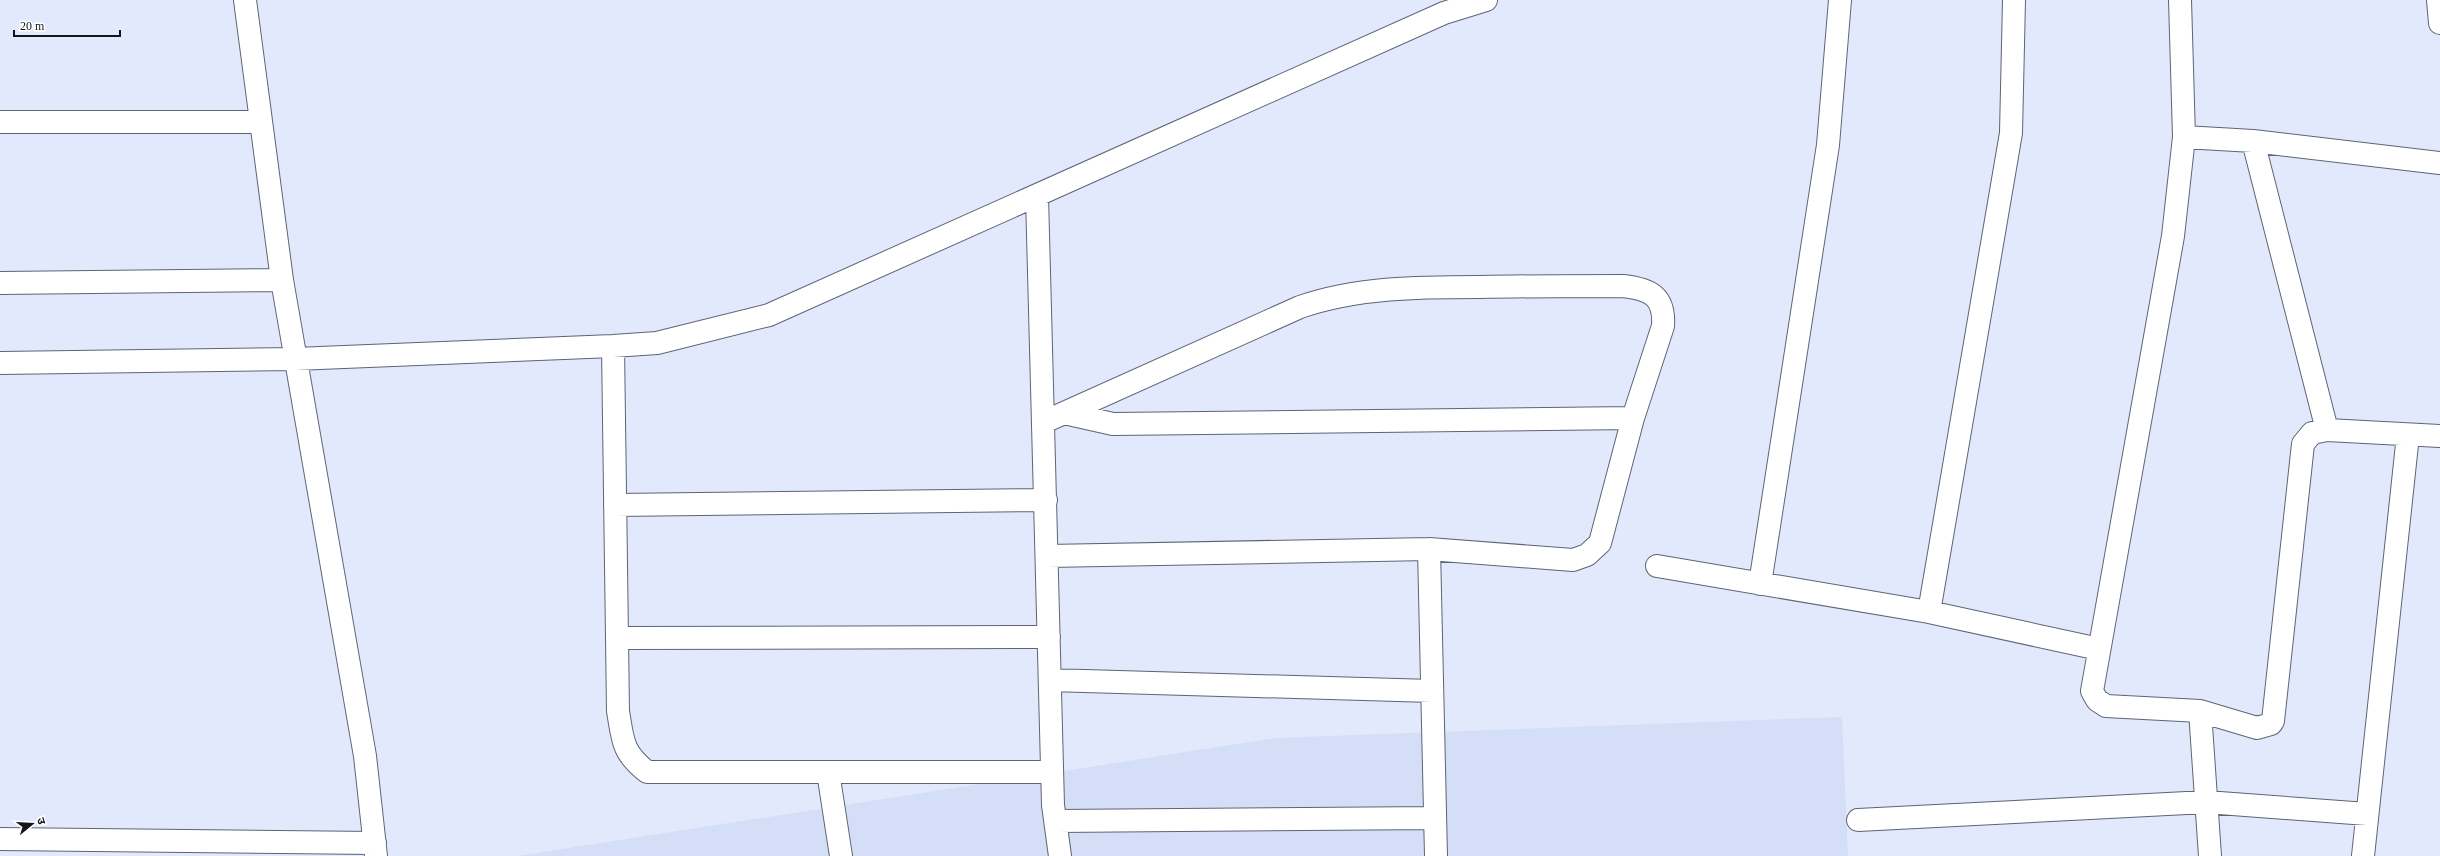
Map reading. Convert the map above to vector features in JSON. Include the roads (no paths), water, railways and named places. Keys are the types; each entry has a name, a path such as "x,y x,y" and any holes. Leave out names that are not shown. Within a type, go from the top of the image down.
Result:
{"street":[{"path":"0,839 376,849 365,756 282,280 245,0"},
{"path":"0,363 295,359 657,343 769,315 1037,196 1444,7 1486,0"},
{"path":"1760,584 1828,146 1840,0"},
{"path":"1929,612 2011,133 2014,0"},
{"path":"2180,0 2184,137 2173,236 2092,691 2097,700 2106,706 2200,711 2257,728 2267,727 2274,721 2303,444 2312,433 2327,430 2440,436"},
{"path":"2438,0 2440,23"},
{"path":"0,122 261,122"},
{"path":"2184,137 2253,140 2440,163"},
{"path":"2253,140 2327,430"},
{"path":"1037,196 1052,772 1060,856"},
{"path":"0,283 282,280"},
{"path":"1044,422 1300,307 1328,297 1350,293 1431,287 1623,286 1641,288 1656,297 1664,311 1663,326 1632,418 1600,543 1587,555 1573,560 1429,549 1047,556"},
{"path":"613,346 618,711 624,747 636,763 647,772 1052,772"},
{"path":"1064,413 1113,424 1632,418"},
{"path":"2363,856 2408,435"},
{"path":"615,504 1046,500"},
{"path":"1429,549 1436,856"},
{"path":"1657,566 1929,612 2099,649"},
{"path":"617,638 1049,637"},
{"path":"1050,680 1432,691"},
{"path":"2200,711 2210,856"},
{"path":"828,772 841,856"},
{"path":"1858,820 2206,802 2367,814"},
{"path":"1056,821 1435,818"}]}
